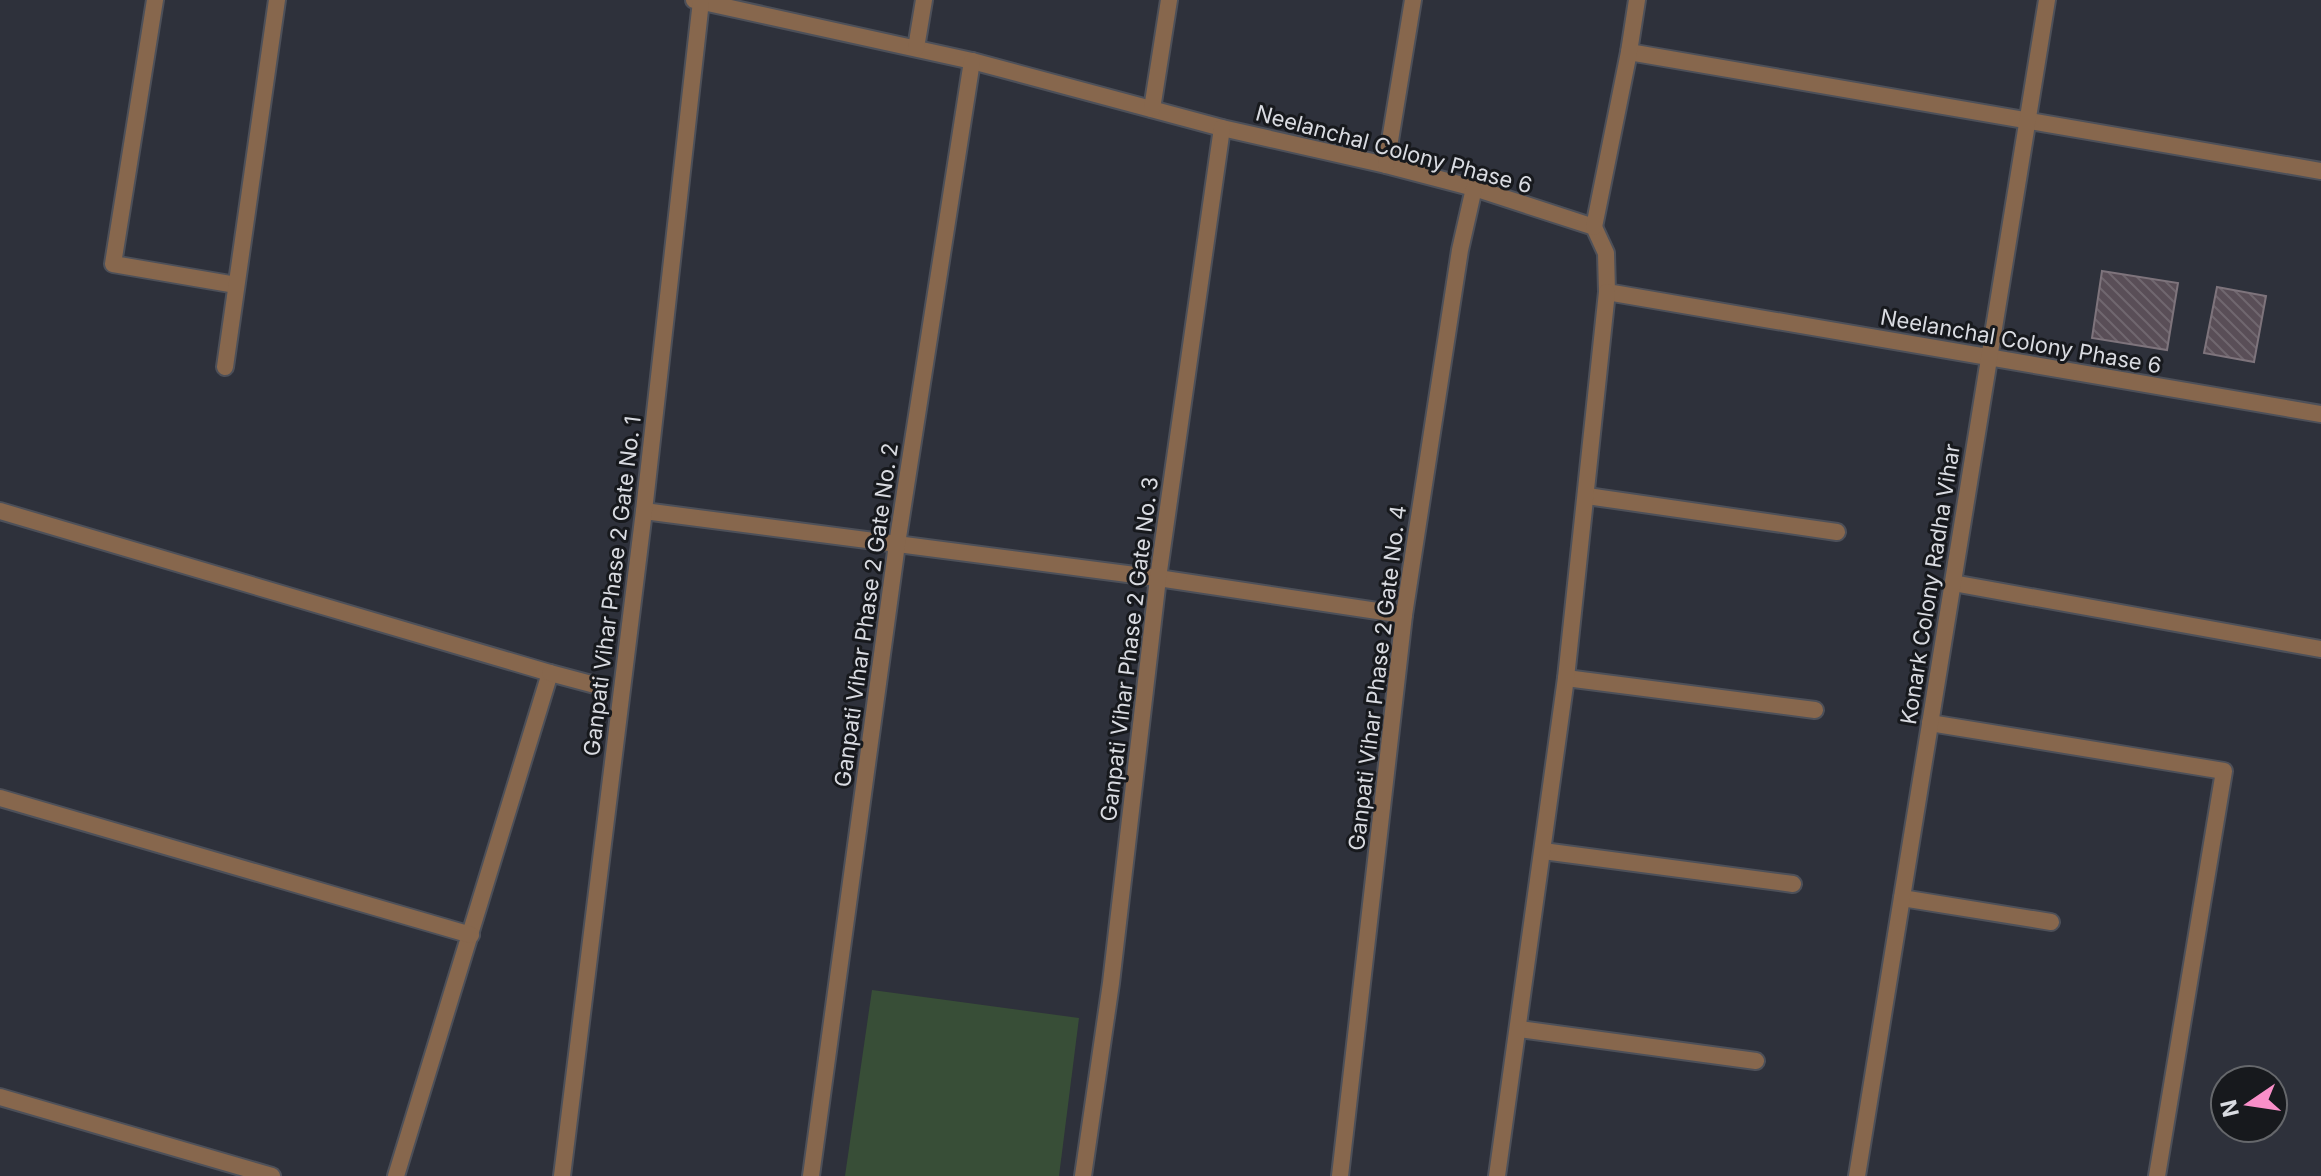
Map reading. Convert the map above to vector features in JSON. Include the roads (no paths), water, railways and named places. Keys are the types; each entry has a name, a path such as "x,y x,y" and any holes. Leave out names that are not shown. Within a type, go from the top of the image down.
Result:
{"street":[{"path":"155,0 113,264 236,285"},
{"path":"225,367 277,0"},
{"path":"916,48 924,0"},
{"path":"1152,109 1169,0"},
{"path":"1386,165 1413,0"},
{"path":"1497,1176 1566,678 1587,496 1607,292 1606,253 1594,227 1637,0"},
{"name":"Konark Colony Radha Vihar","path":"1857,1176 2047,0"},
{"name":"Neelanchal Colony Phase 6","path":"698,1 972,61 1222,128 1386,165 1474,188 1594,227"},
{"name":"Ganpati Vihar Phase 2 Gate No. 1","path":"562,1176 644,511 698,1"},
{"path":"1629,52 2321,171"},
{"name":"Ganpati Vihar Phase 2 Gate No. 2","path":"811,1176 897,544 972,61"},
{"name":"Ganpati Vihar Phase 2 Gate No. 3","path":"1083,1176 1111,983 1158,578 1222,128"},
{"name":"Ganpati Vihar Phase 2 Gate No. 4","path":"1340,1176 1404,615 1460,250 1474,188"},
{"name":"Neelanchal Colony Phase 6","path":"1607,292 2321,414"},
{"path":"1587,496 1837,532"},
{"path":"0,511 595,685"},
{"path":"644,511 1158,578 1404,615"},
{"path":"1953,583 2320,649"},
{"path":"396,1176 550,673"},
{"path":"1566,678 1815,710"},
{"path":"1930,723 2224,771 2157,1176"},
{"path":"0,798 471,935"},
{"path":"1543,851 1793,884"},
{"path":"1902,898 2051,922"},
{"path":"1519,1029 1756,1061"},
{"path":"0,1097 272,1176"}]}
